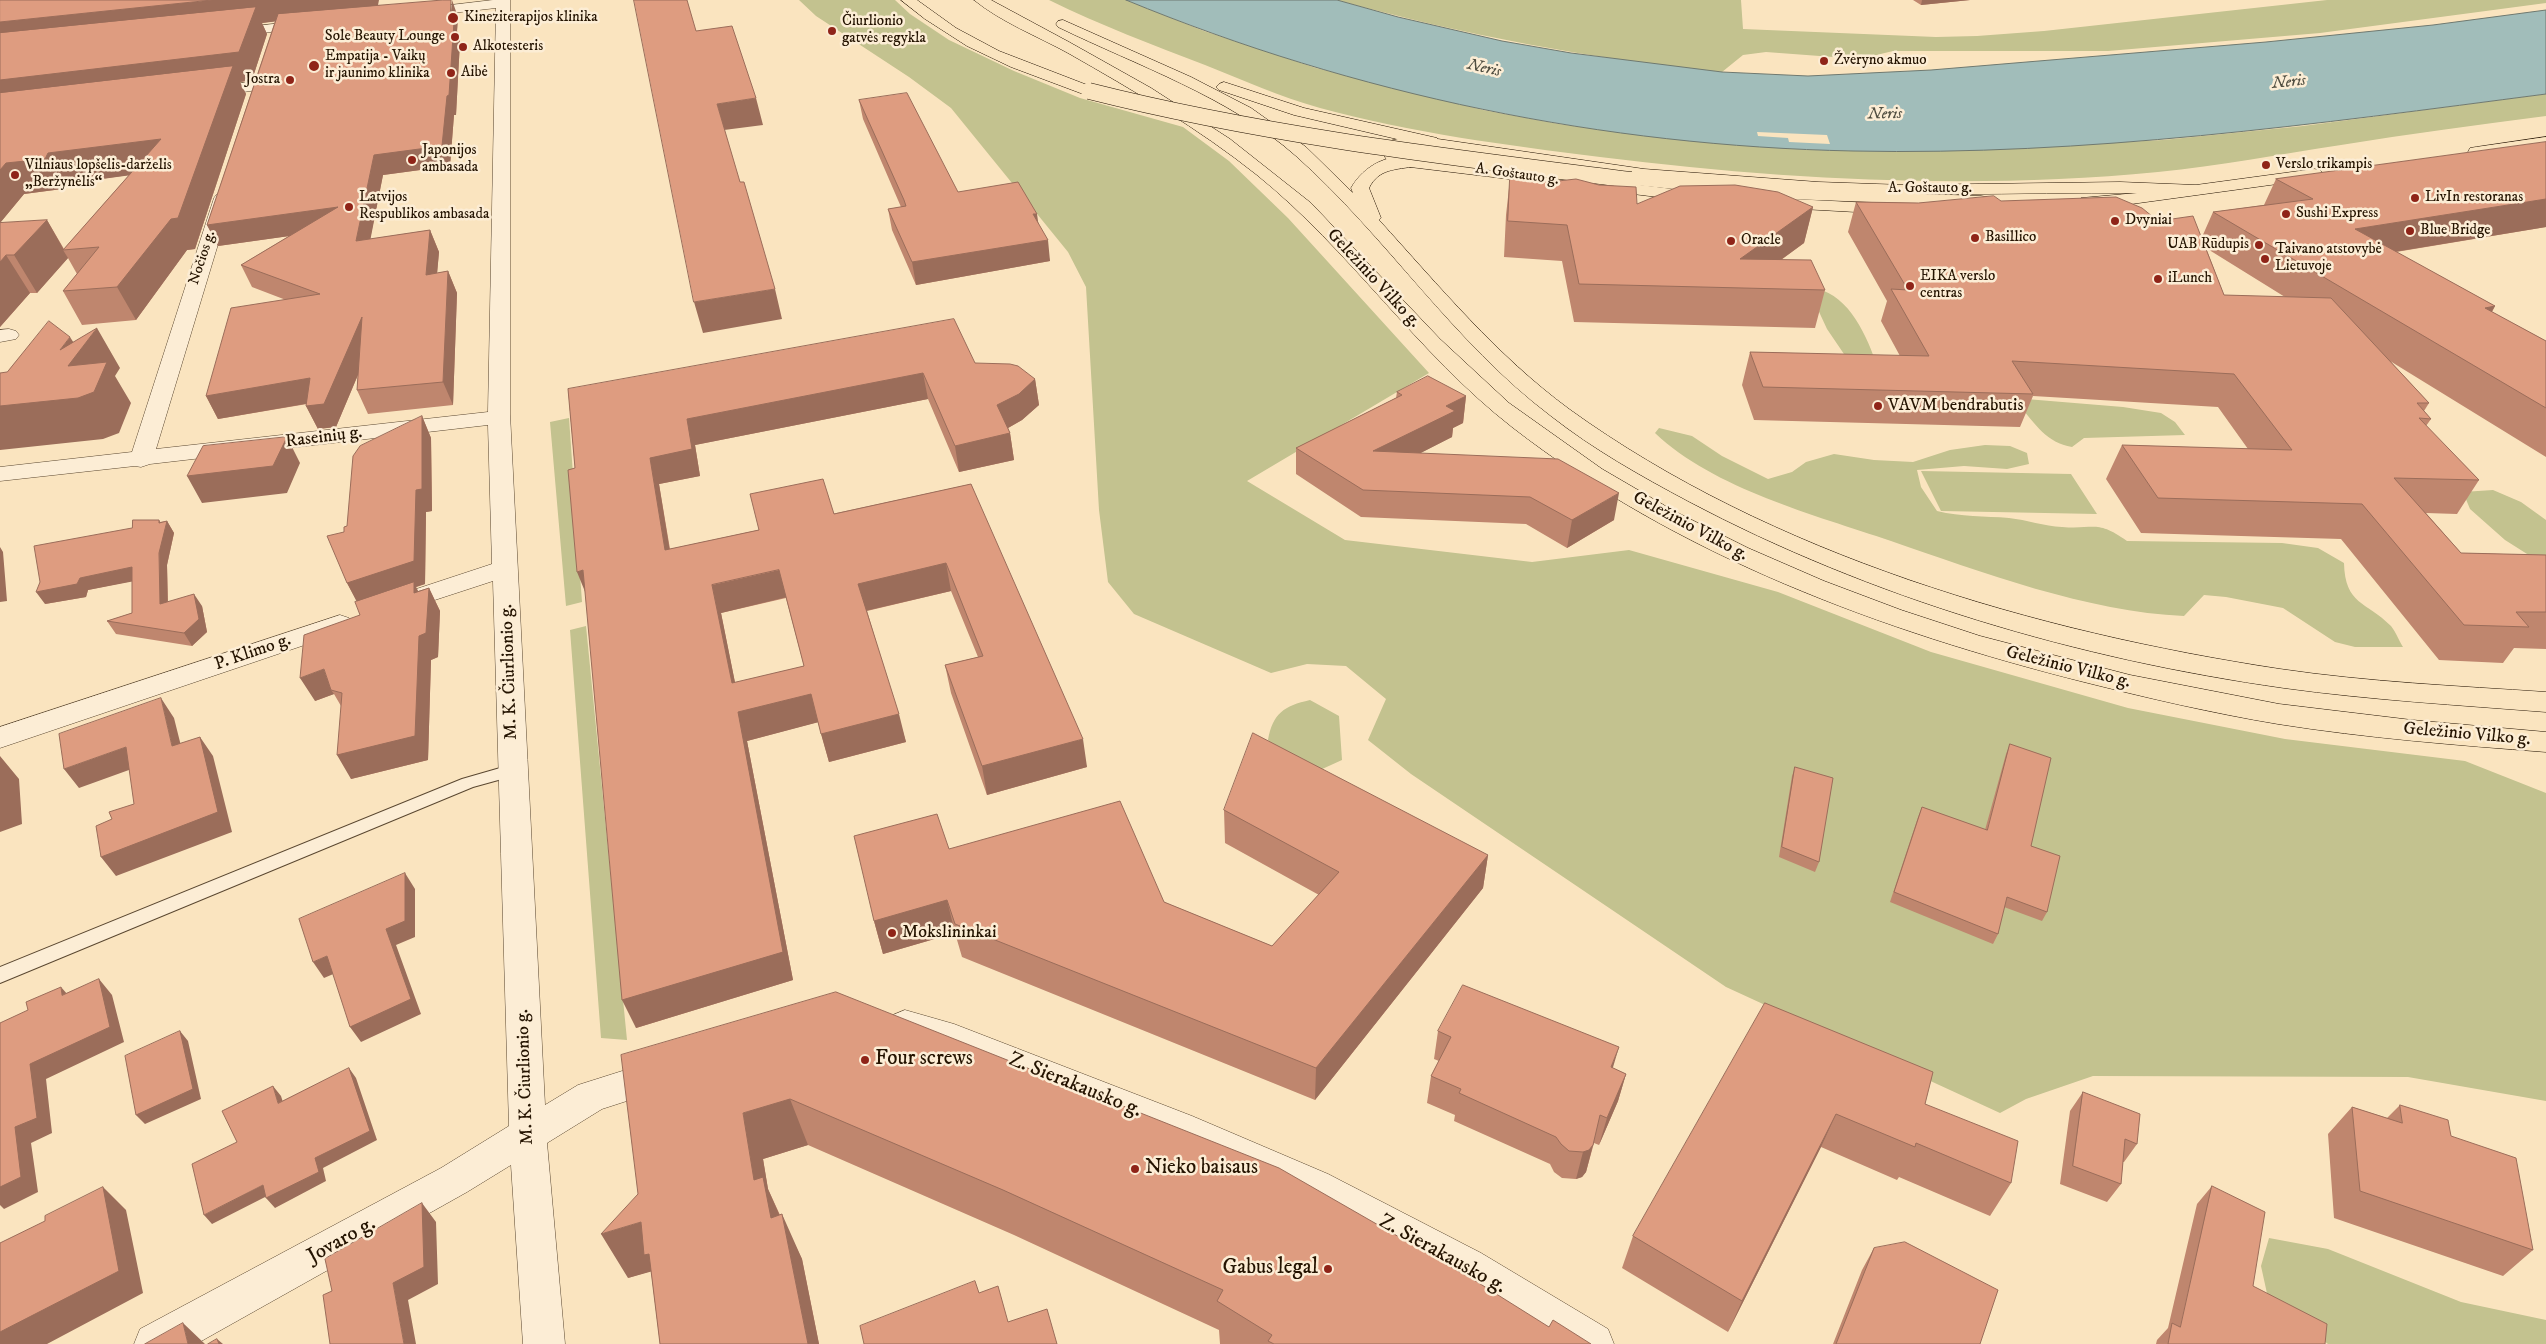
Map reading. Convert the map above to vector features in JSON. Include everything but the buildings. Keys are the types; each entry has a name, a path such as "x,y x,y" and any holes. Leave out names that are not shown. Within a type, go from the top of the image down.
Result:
{"main road":[{"path":"908,0 941,26 984,51 1029,71 1089,91 1166,112 1264,130 1722,191 2016,206"},
{"name":"Geležinio Vilko g.","path":"982,0 1151,94 1221,139 1258,166 1303,206 1477,388 1525,427 1599,478 1679,524 1750,559 1850,601 1977,644 2069,670 2275,713 2414,732 2546,742"},
{"name":"Geležinio Vilko g.","path":"1050,17 1098,42 1170,74 1258,119 1300,151 1376,227 1486,348 1512,374 1561,414 1626,457 1705,501 1778,536 1858,568 1988,614 2069,636 2159,656 2258,674 2384,690 2546,702"},
{"path":"1098,42 1300,112 1432,142"},
{"path":"1410,162 1393,156 1389,151 1391,146 1409,142 1432,142"},
{"name":"A. Goštauto g.","path":"1432,142 1586,167 1682,178 1806,187 1904,190 2191,189"},
{"path":"2460,154 2546,142"},
{"path":"1376,227 1360,188 1365,175 1373,169 1410,162"},
{"name":"A. Goštauto g.","path":"1410,162 1425,162 1631,190 1796,205 1922,210 2124,200 2191,189 2326,173"}],"street":[{"path":"405,14 503,2"},
{"name":"M. K. Čiurlionio g.","path":"503,2 500,417 528,1135 544,1344"},
{"path":"213,34 275,36 327,22"},
{"path":"192,94 260,86"},
{"name":"Nočios g.","path":"141,460 185,314 230,178"},
{"name":"Raseinių g.","path":"0,474 141,460 500,417"},
{"name":"P. Klimo g.","path":"0,738 505,568"},
{"name":"Z. Sierakausko g.","path":"869,1021 896,1023 942,1034 1179,1128 1315,1186 1467,1267 1593,1344"},
{"path":"528,1135 591,1096 692,1066"},
{"name":"Jovaro g.","path":"155,1344 454,1180 528,1135"}],"lane":[{"path":"0,975 468,783 514,770"}],"shaded area":[{"path":"799,0 895,0 910,14 949,40 1014,71 1080,98 1183,127 1229,161 1288,218 1429,373 1247,481 1345,540 1532,562 1629,550 1778,592 1931,652 2128,708 2285,739 2465,761 2546,793 2546,1101 2408,1077 2093,1076 2026,1099 2000,1113 1726,987 1411,774 1368,740 1386,699 1346,666 1307,664 1271,673 1134,614 1108,582 1099,510 1086,287 1068,252 951,108 909,77 816,16"},
{"path":"1049,0 1126,0 1204,31 1316,68 1483,110 1559,124 1655,137 1811,150 1955,151 2163,140 2303,126 2546,94 2546,116 2392,137 2204,167 2088,177 1948,181 1809,177 1739,172 1494,143 1389,125 1355,117 1276,94 1088,18"},
{"path":"1337,0 1741,0 1743,29 1936,37 2044,31 2327,0 2546,0 2546,3 2320,33 2108,51 1893,51 1860,59 1766,52 1743,55 1722,72 1576,53 1480,35"},
{"path":"1817,289 1839,300 1856,319 1877,366 1846,357 1827,329 1814,301"},
{"path":"2026,399 2123,407 2161,413 2175,422 2185,435 2084,438 2072,447 2063,445 2042,432 2019,405"},
{"path":"569,418 582,602 566,606 550,422"},
{"path":"1659,428 1692,436 1722,456 1768,479 1792,472 1806,462 1834,454 1874,460 1913,462 1950,450 1985,445 2010,446 2027,453 2029,464 2007,469 1964,466 1917,470 1921,487 1937,511 2009,518 2073,528 2095,527 2108,530 2127,541 2282,543 2318,548 2344,563 2345,577 2353,595 2391,626 2403,647 2355,647 2335,642 2283,608 2226,597 2204,595 2184,616 2110,607 2035,589 1798,510 1736,485 1706,470 1679,453 1655,433"},
{"path":"1921,471 2071,474 2097,514 1941,511"},
{"path":"2493,490 2521,502 2546,520 2546,566 2505,540 2470,509 2463,492"},
{"path":"586,626 627,1040 601,1038 570,630"},
{"path":"1310,700 1339,716 1342,760 1320,770 1278,753 1268,740 1273,723 1281,712 1293,705"},
{"path":"2269,1238 2328,1249 2461,1302 2546,1320 2546,1344 2328,1344 2268,1298 2261,1266"}],"water":[{"name":"Neris","path":"1126,0 1337,0 1398,17 1502,41 1571,53 1722,72 1808,76 1931,70 2266,42 2433,25 2546,10 2546,94 2287,127 2114,143 1940,151 1853,151 1760,147 1667,139 1574,126 1482,109 1391,88 1302,63 1213,34"}],"pier":[{"path":"1757,132 1827,135 1830,144 1789,142 1788,138 1758,136"}],"place":[{"name":"Kineziterapijos klinika","path":"453,18"},
{"name":"Čiurlionio gatvės regykla","path":"832,31"},
{"name":"Sole Beauty Lounge","path":"455,37"},
{"name":"Alkotesteris","path":"463,47"},
{"name":"Žvėryno akmuo","path":"1824,61"},
{"name":"Empatija - Vaikų ir jaunimo klinika","path":"314,66"},
{"name":"Aibė","path":"451,73"},
{"name":"Jostra","path":"290,80"},
{"name":"Japonijos ambasada","path":"412,160"},
{"name":"Verslo trikampis","path":"2266,165"},
{"name":"Vilniaus lopšelis-darželis „Beržynėlis“","path":"15,175"},
{"name":"LivIn restoranas","path":"2415,198"},
{"name":"Latvijos Respublikos ambasada","path":"349,207"},
{"name":"Sushi Express","path":"2286,214"},
{"name":"Dvyniai","path":"2115,221"},
{"name":"Blue Bridge","path":"2410,231"},
{"name":"Basillico","path":"1975,238"},
{"name":"Oracle","path":"1731,241"},
{"name":"UAB Rūdupis","path":"2259,245"},
{"name":"Taivano atstovybė Lietuvoje","path":"2265,259"},
{"name":"iLunch","path":"2158,279"},
{"name":"EIKA verslo centras","path":"1910,286"},
{"name":"VAVM bendrabutis","path":"1878,406"},
{"name":"Mokslininkai","path":"892,933"},
{"name":"Four screws","path":"865,1060"},
{"name":"Nieko baisaus","path":"1135,1169"},
{"name":"Gabus legal","path":"1328,1269"}]}
